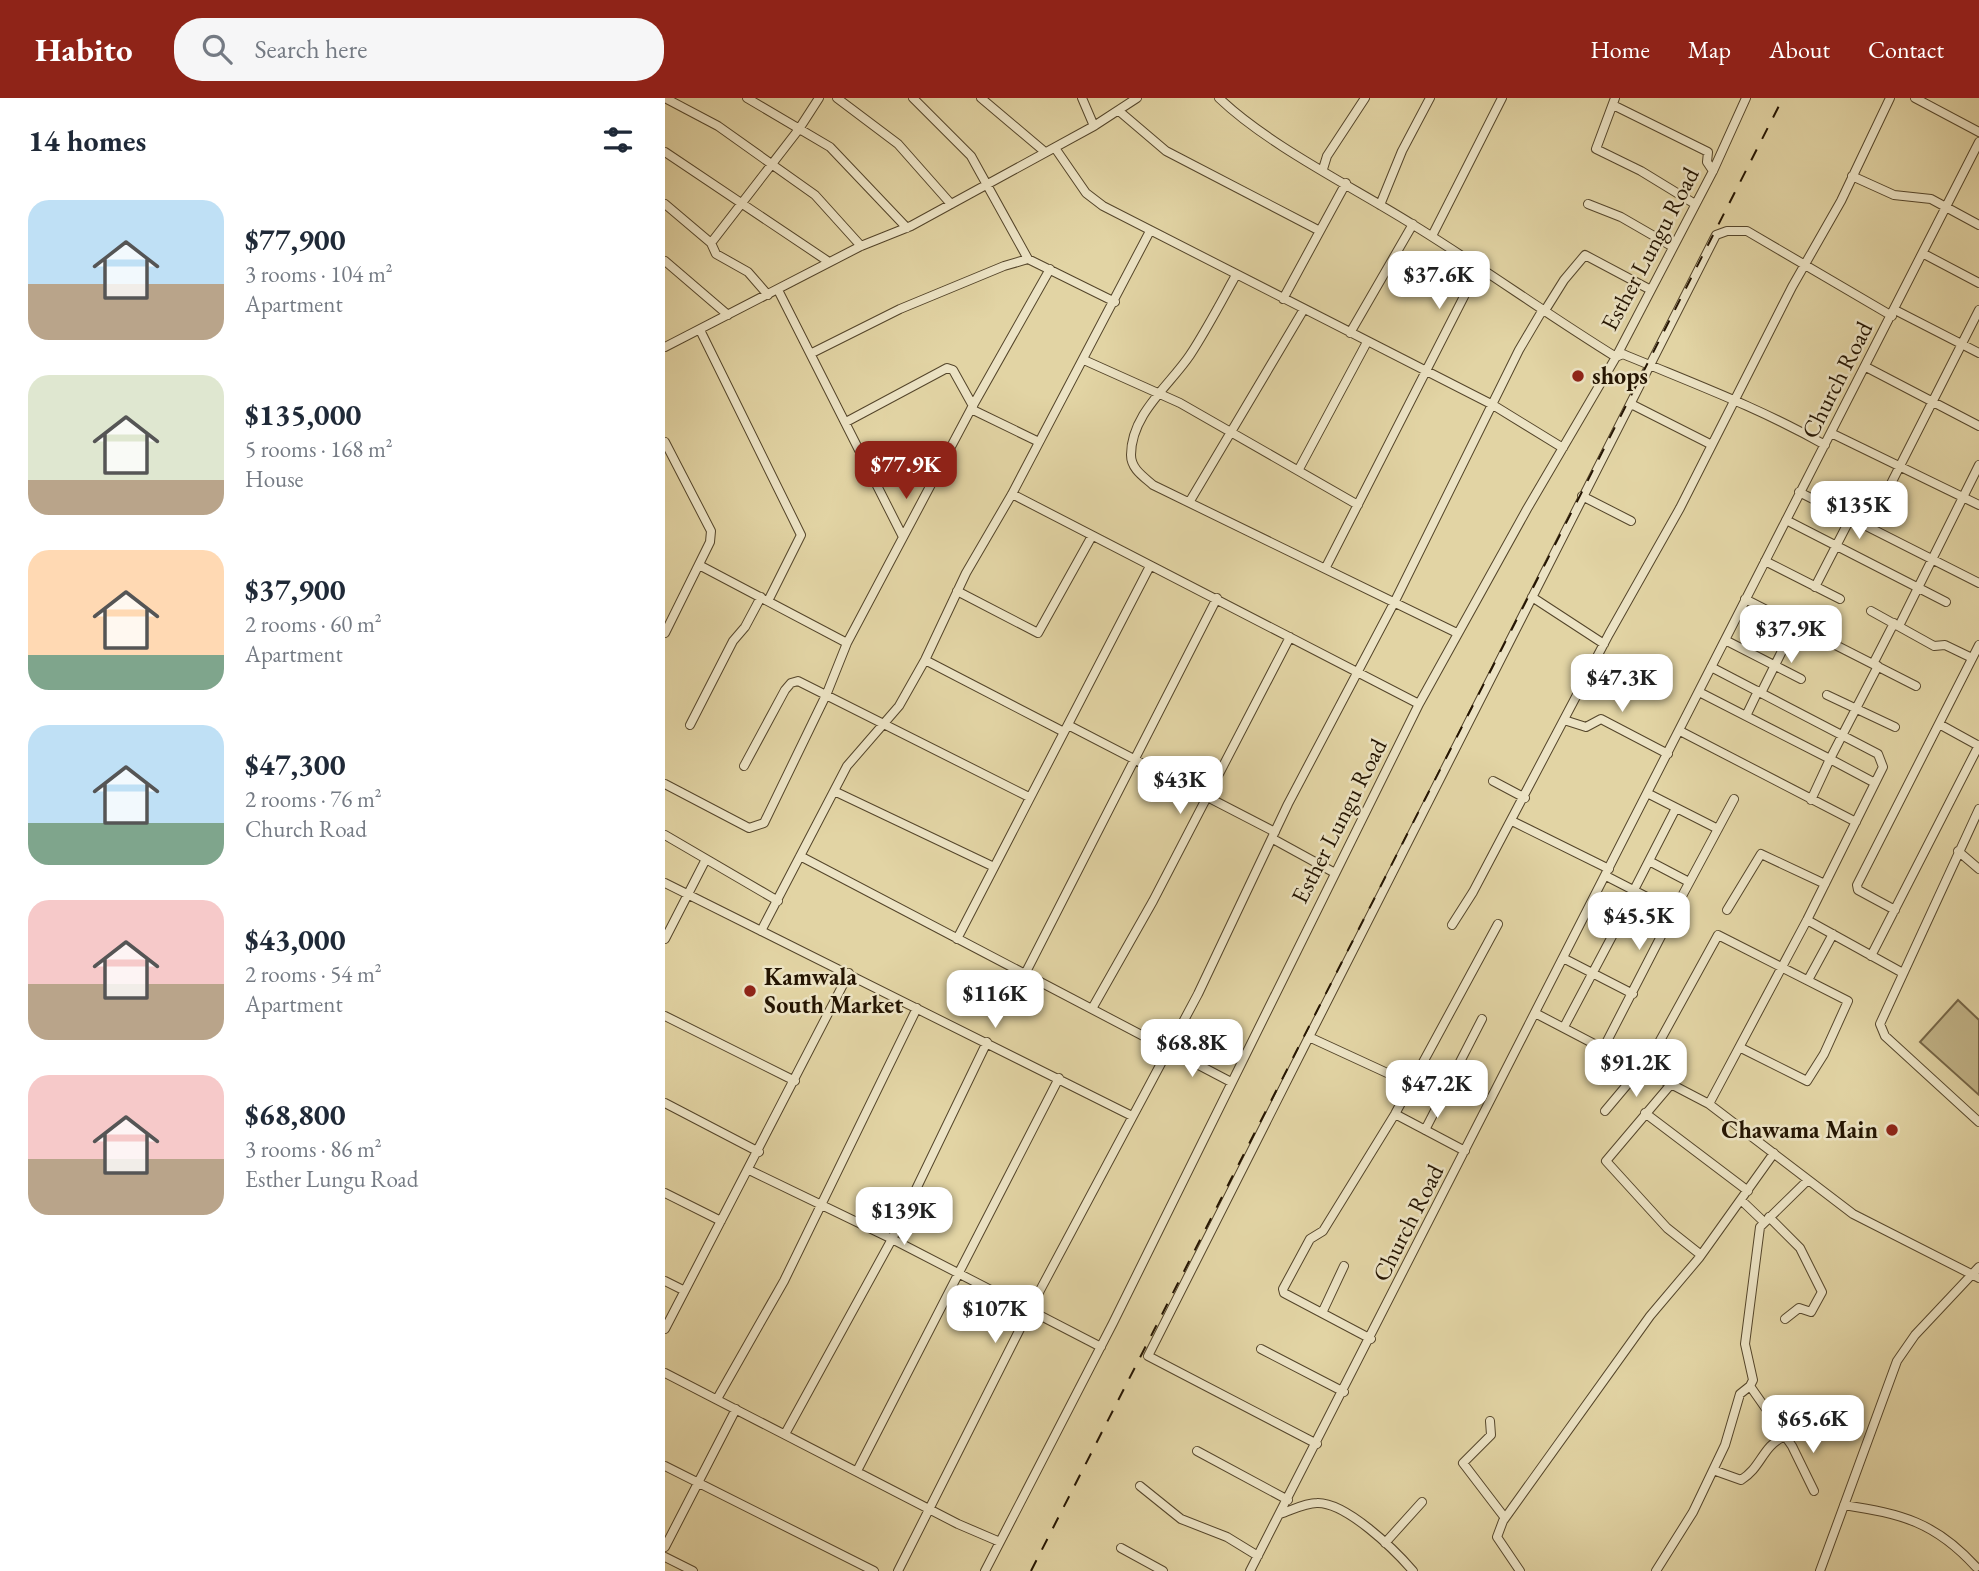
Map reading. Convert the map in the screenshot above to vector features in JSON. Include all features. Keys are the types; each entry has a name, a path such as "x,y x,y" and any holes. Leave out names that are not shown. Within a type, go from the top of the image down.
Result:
{"street":[{"path":"665,98 718,126 815,195 861,246"},
{"path":"747,98 846,160 907,228"},
{"path":"837,98 898,144 951,204"},
{"path":"913,98 958,140 988,182 1028,258 1115,302"},
{"path":"981,98 1045,152"},
{"path":"1082,98 1094,126"},
{"path":"665,346 861,246 907,228 1094,126 1137,98"},
{"path":"1219,98 1323,169 1432,236 1543,312 1616,357 1623,354 1692,379 1736,401 1764,411 1825,444"},
{"path":"1323,169 1327,156 1365,98"},
{"path":"1380,205 1402,151 1430,98"},
{"path":"1432,236 1502,98"},
{"path":"1452,925 1525,798 1604,644 1664,539 1890,98"},
{"path":"1915,98 1979,132"},
{"path":"711,243 799,129 816,99"},
{"name":"Esther Lungu Road","path":"985,1571 1101,1346 1419,704 1616,357 1649,289 1713,171 1742,100"},
{"path":"1695,204 1641,171 1599,152 1596,146 1614,102 1708,152 1707,162 1713,171"},
{"path":"1119,111 1165,150 1318,230"},
{"name":"Church Road","path":"1250,1571 1344,1392 1979,142"},
{"path":"1055,148 1086,193 1150,231 1425,369 1493,405 1563,448"},
{"path":"665,152 829,262"},
{"path":"1852,176 1881,191 1931,199 1979,225"},
{"path":"1283,299 1318,230 1346,183"},
{"path":"665,204 711,243 713,251 748,272 768,295"},
{"path":"1587,204 1621,218 1673,247"},
{"path":"1350,333 1413,224"},
{"path":"761,931 847,766 899,706 925,660 957,592 1084,360 1150,231"},
{"path":"1317,1444 1148,1356 1716,235 1727,231 1747,231 1893,313 1979,353"},
{"path":"1924,254 1979,283"},
{"path":"898,1571 1028,1311 1198,994 1274,836 1395,601 1519,350 1564,280 1585,255 1649,289"},
{"path":"812,354 900,309 1004,265 1028,258"},
{"path":"666,264 729,315"},
{"path":"1327,567 1479,267"},
{"path":"665,784 749,828 764,823 827,693 847,643 972,407 1050,269"},
{"path":"1236,275 1178,372 1157,393 1135,438 1133,463 1153,485 1327,567 1457,633"},
{"path":"778,290 903,537"},
{"path":"1190,501 1304,309"},
{"path":"1869,527 1979,310"},
{"path":"690,725 733,641 765,598 801,535 700,330"},
{"path":"1299,470 1367,342"},
{"path":"1084,360 1157,393 1231,432 1358,505"},
{"path":"1865,367 1979,426"},
{"path":"846,422 947,368 953,370 972,407 1039,442"},
{"path":"1631,404 1712,445"},
{"path":"1832,433 1979,505"},
{"path":"665,442 711,531 710,542 665,633"},
{"path":"1811,800 1876,665 1919,587 1979,465"},
{"path":"1800,492 1979,583"},
{"path":"1012,494 1419,704"},
{"path":"1583,496 1631,521"},
{"path":"1815,587 1850,517"},
{"path":"1786,520 1946,603"},
{"path":"957,592 1038,633 1092,536"},
{"path":"1765,561 1840,599"},
{"path":"699,565 847,643"},
{"path":"957,939 992,866 1150,566"},
{"path":"1532,597 1604,644"},
{"path":"1025,974 1217,598"},
{"path":"1745,599 1916,686"},
{"path":"1871,611 1934,646 1945,645 1972,658"},
{"path":"1746,716 1795,625"},
{"path":"1093,1007 1290,637"},
{"path":"1725,640 1801,679"},
{"path":"1895,911 1859,890 1857,885 1979,645"},
{"path":"925,660 1066,729 1133,758 1206,796 1335,873"},
{"path":"1709,1104 1783,967 1883,767 1882,760 1842,734 1711,667"},
{"path":"744,766 790,682 798,681 827,693 884,726 1029,797"},
{"path":"1699,692 1875,783"},
{"path":"1827,695 1895,727"},
{"path":"1564,720 1586,727 1601,719 1668,754"},
{"path":"1871,956 1979,746 1939,724"},
{"path":"1680,731 1856,822"},
{"path":"1493,781 1525,798"},
{"path":"834,791 992,866"},
{"path":"1647,793 1718,829"},
{"path":"1604,1047 1734,799"},
{"path":"1564,1027 1676,808"},
{"path":"1979,809 1901,972 1880,1024 1885,1036 1979,1122"},
{"path":"1512,821 1674,911"},
{"path":"665,835 778,901"},
{"path":"1958,852 1979,869"},
{"path":"1727,910 1761,854 1825,884"},
{"path":"800,856 1093,1007 1166,1050 1231,1082"},
{"path":"665,939 706,859"},
{"path":"1649,861 1689,882"},
{"path":"665,883 1132,1116"},
{"path":"1807,920 1901,972"},
{"path":"1371,1339 1284,1293 1283,1289 1310,1239 1323,1231 1395,1114 1498,924"},
{"path":"1808,980 1833,934"},
{"path":"1605,1111 1643,1068 1714,938 1722,936 1848,1002 1807,1081 1741,1048"},
{"path":"1563,958 1633,994"},
{"path":"665,1329 759,1152 849,973"},
{"path":"717,1399 783,1281 917,1008"},
{"path":"1535,1013 1709,1104 1808,1180 1881,1230 1976,1276"},
{"path":"665,1016 795,1081"},
{"path":"1425,1130 1482,1019"},
{"path":"1309,1037 1411,1084"},
{"path":"785,1434 892,1239 987,1042"},
{"path":"857,1471 960,1276 1059,1078"},
{"path":"1672,1083 1608,1156 1607,1164 1667,1228 1701,1255"},
{"path":"665,1103 759,1152"},
{"path":"1645,1113 1748,1191"},
{"path":"1395,1114 1465,1151"},
{"path":"1520,1571 1497,1537 1504,1518 1650,1316 1701,1255 1774,1153"},
{"path":"749,1170 820,1203 1101,1346"},
{"path":"1808,1180 1766,1219 1756,1249 1746,1335 1753,1373 1751,1386 1785,1436 1815,1492"},
{"path":"665,1193 721,1221"},
{"path":"1741,1200 1800,1248 1822,1292 1811,1312 1799,1308 1785,1319"},
{"path":"1322,1313 1344,1266"},
{"path":"1820,1571 1897,1361 1915,1335 1976,1276 1979,1267"},
{"path":"665,1281 684,1290"},
{"path":"1261,1349 1344,1392"},
{"path":"665,1373 1000,1542"},
{"path":"1656,1571 1693,1513 1725,1445 1739,1394 1751,1386"},
{"path":"665,1547 736,1409"},
{"path":"1490,1421 1490,1435 1463,1463 1504,1518"},
{"path":"1713,1470 1741,1480 1753,1471 1770,1443 1785,1436"},
{"path":"1197,1451 1288,1500"},
{"path":"665,1466 874,1571"},
{"path":"1140,1486 1181,1519 1219,1533 1258,1556"},
{"path":"1385,1543 1422,1502"},
{"path":"1280,1514 1308,1505 1324,1504 1352,1518 1385,1543 1413,1571"},
{"path":"1844,1504 1899,1515 1922,1523 1947,1537 1977,1567"},
{"path":"1121,1548 1163,1571"},
{"path":"665,1557 693,1571"}],"shaded area":[{"path":"1958,1000 1979,1020 1979,1095 1920,1042"}],"railway":[{"path":"1031,1571 1783,98"}],"place":[{"name":"shops","path":"1578,376"},
{"name":"Kamwala South Market","path":"750,991"},
{"name":"Chawama Main","path":"1892,1130"}]}
